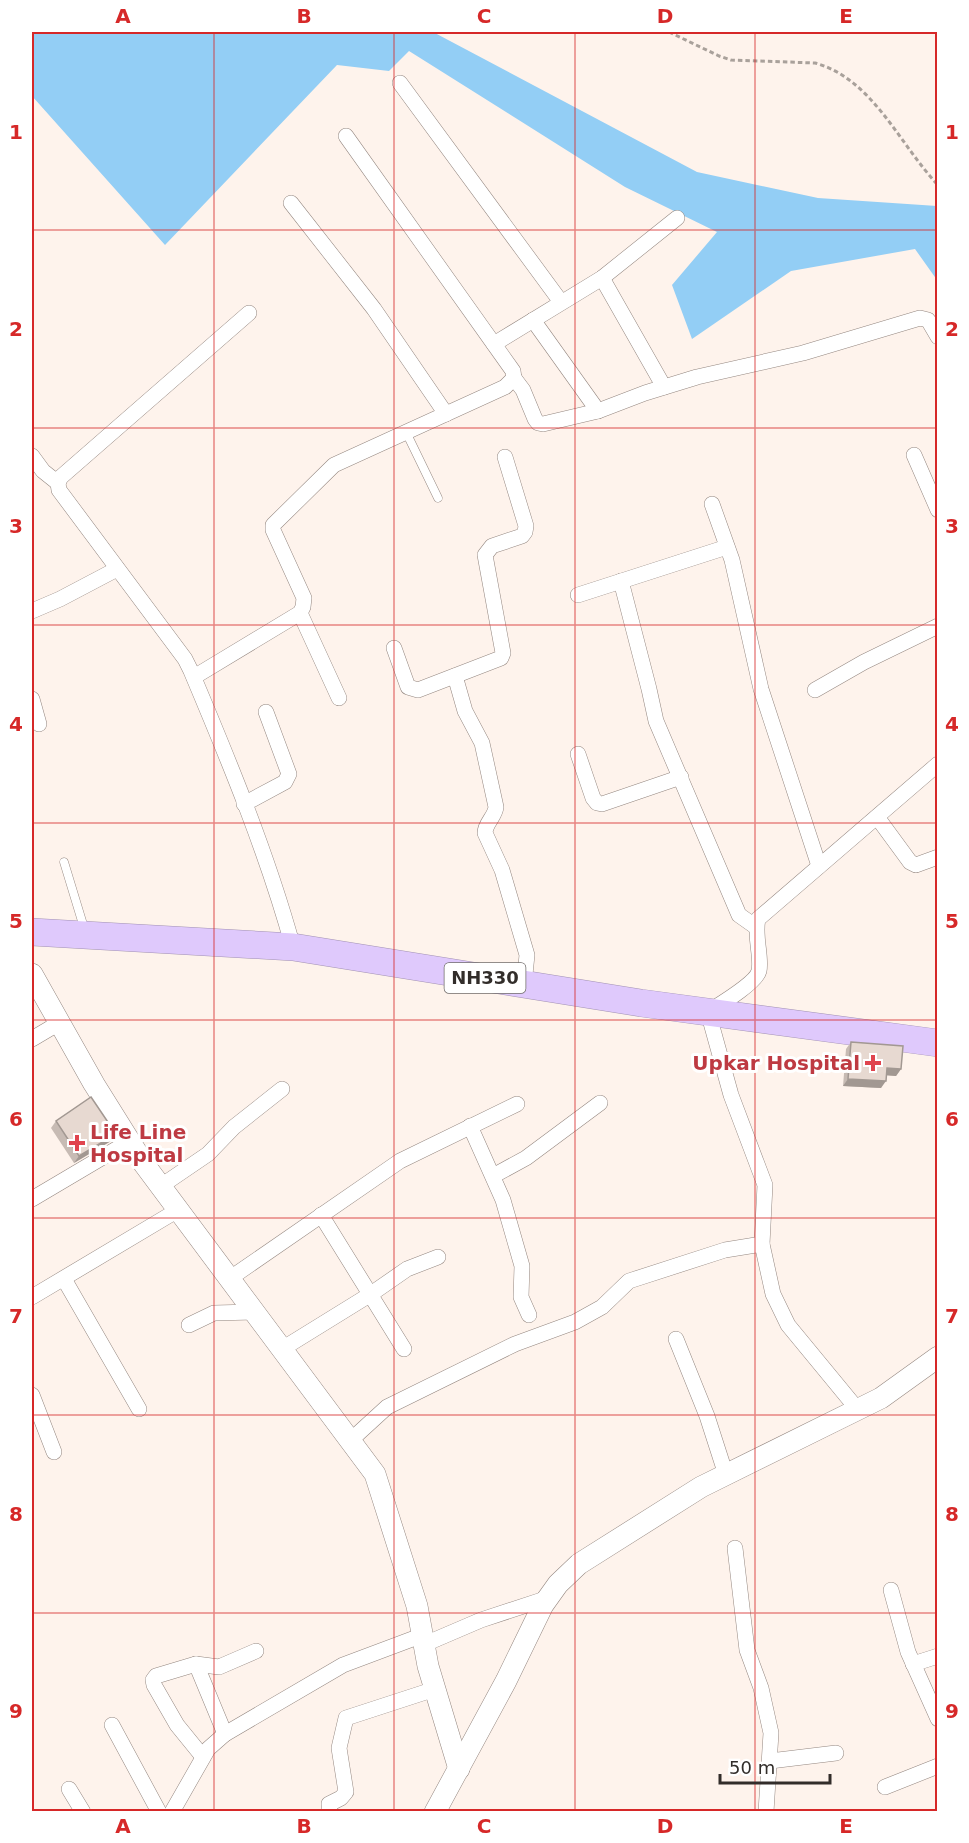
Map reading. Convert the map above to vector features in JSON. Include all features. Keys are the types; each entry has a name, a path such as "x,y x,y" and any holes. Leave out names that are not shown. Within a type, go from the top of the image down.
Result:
{"highway":[{"name":"NH330","path":"32,932 293,947 708,1012 938,1043"}],"street":[{"path":"400,83 561,302"},
{"path":"346,136 513,371 514,378 523,390 538,423 543,424 598,411 698,377 803,353 920,318 928,320 938,337"},
{"path":"291,203 374,309 446,414"},
{"path":"494,344 602,278 677,218"},
{"path":"602,278 664,387"},
{"path":"249,313 61,477 58,483 59,490 185,659 278,894 293,947"},
{"path":"533,320 598,411"},
{"path":"194,677 300,613 304,597 273,530 273,525 334,465 505,387 514,378"},
{"path":"914,455 938,510"},
{"path":"32,456 43,471 58,483"},
{"path":"394,648 408,687 418,690 501,658 503,653 485,555 492,546 522,536 526,526 505,457"},
{"path":"712,504 727,547 761,689 819,866"},
{"path":"578,595 727,547"},
{"path":"32,611 60,599 117,568"},
{"path":"621,581 650,689 654,713 739,915 756,927"},
{"path":"300,613 339,698"},
{"path":"815,690 864,662 938,626"},
{"path":"455,676 465,711 482,742 496,807 495,813 485,828 502,870 527,954 524,984"},
{"path":"32,699 39,724"},
{"path":"244,804 288,779 289,774 266,712"},
{"path":"578,754 592,798 597,803 602,804 681,777"},
{"path":"858,1410 788,1326 773,1294 762,1244 765,1185 731,1095 708,1012 753,980 759,971 756,927 758,919 938,764"},
{"path":"876,816 910,862 916,865 938,857"},
{"path":"32,974 94,1084 130,1141 178,1210 375,1474 417,1606 417,1640 430,1690 457,1773"},
{"path":"32,1039 59,1023"},
{"path":"161,1186 208,1154 234,1127 282,1089"},
{"path":"493,1176 526,1158 600,1103"},
{"path":"230,1279 400,1161 517,1104"},
{"path":"470,1126 503,1200 522,1266 521,1298 530,1315"},
{"path":"32,1198 130,1141"},
{"path":"32,1297 178,1210"},
{"path":"321,1215 404,1349"},
{"path":"351,1440 387,1407 515,1344 575,1322 602,1307 629,1281 724,1250 762,1244"},
{"path":"282,1349 407,1269 438,1257"},
{"path":"64,1279 139,1409"},
{"path":"189,1325 214,1312 254,1312"},
{"path":"676,1339 707,1416 726,1475"},
{"path":"438,1807 548,1598 558,1584 579,1564 645,1520 701,1487 882,1398 938,1357"},
{"path":"32,1395 54,1452"},
{"path":"735,1548 747,1650 761,1688 771,1733 766,1812"},
{"path":"891,1590 904,1642 938,1719"},
{"path":"177,1809 203,1757 215,1742 343,1665 548,1598"},
{"path":"203,1757 171,1715 153,1680 156,1676 196,1664 219,1667 256,1651"},
{"path":"914,1664 938,1656"},
{"path":"196,1664 225,1734"},
{"path":"330,1812 329,1804 341,1798 346,1792 339,1748 346,1718 430,1690"},
{"path":"112,1725 159,1812"},
{"path":"770,1761 836,1754"},
{"path":"885,1786 938,1766"},
{"path":"69,1789 83,1812"}],"lane":[{"path":"406,432 438,498"},
{"path":"64,862 86,935"}],"path":[{"path":"669,32 731,60 815,63 827,67 853,83 867,96 938,185"}],"water":[{"path":"32,32 433,32 697,172 818,198 937,206 937,280 915,249 791,271 692,339 672,285 717,232 625,187 409,51 389,71 337,65 165,245 32,96"}],"building":[{"path":"851,1042 903,1046 901,1069 887,1068 886,1081 848,1079"},
{"path":"91,1097 116,1134 79,1156 56,1121"}],"place":[{"name":"Upkar Hospital","path":"873,1063"},
{"name":"Life Line Hospital","path":"77,1143"}]}
